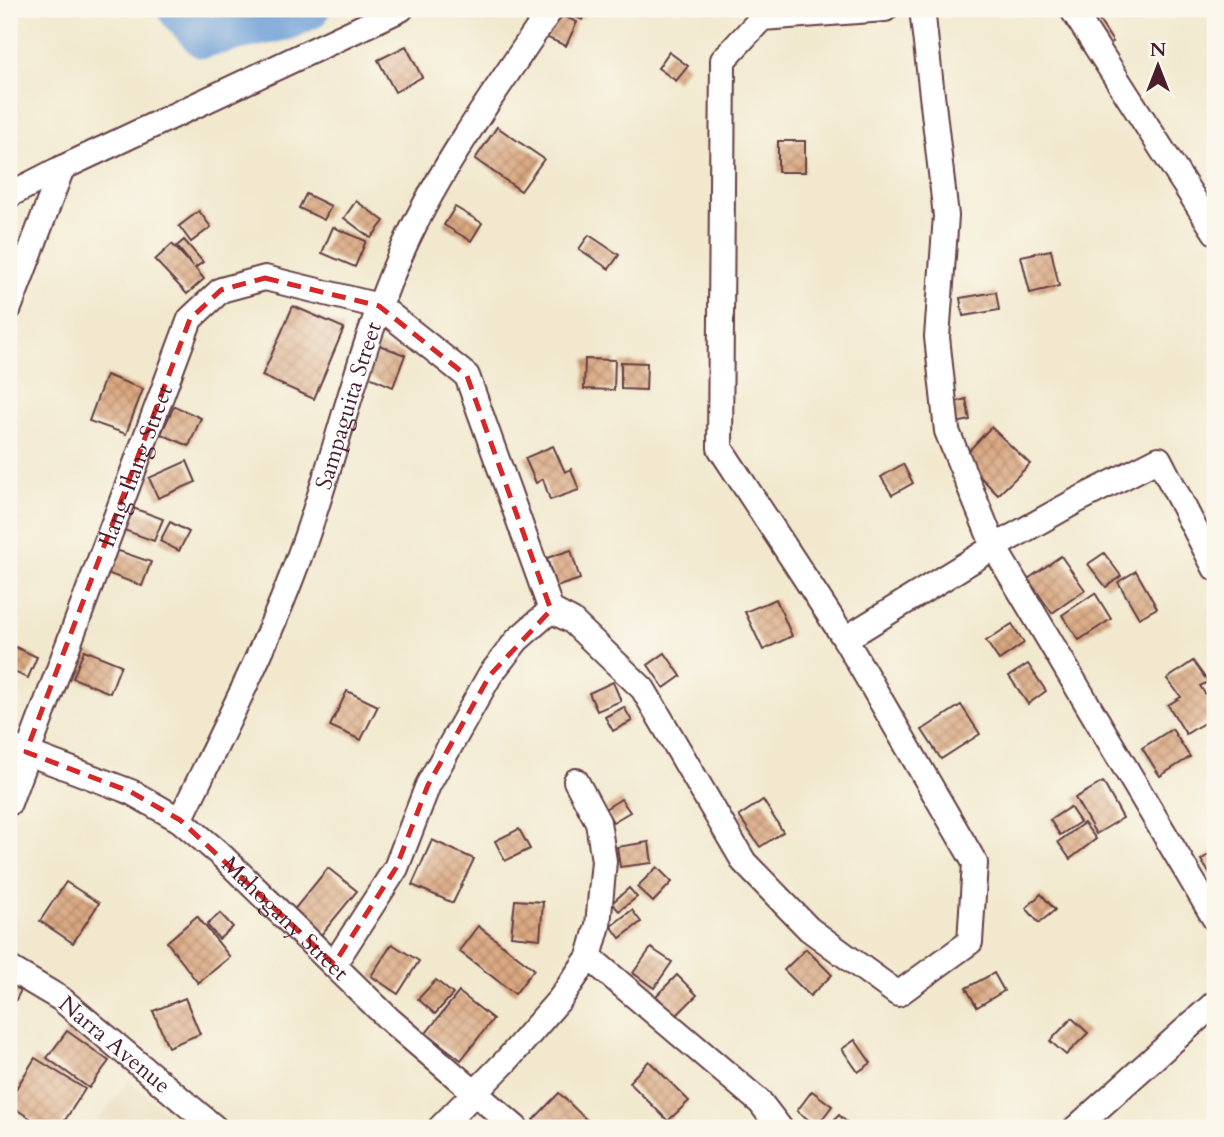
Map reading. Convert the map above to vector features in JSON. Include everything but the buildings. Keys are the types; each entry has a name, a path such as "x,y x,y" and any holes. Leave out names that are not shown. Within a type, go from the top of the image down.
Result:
{"street":[{"path":"9,195 401,9"},
{"name":"Sampaguita Street","path":"180,820 267,636 302,549 379,306 409,236 445,170 551,9"},
{"path":"379,306 467,376 551,610 572,621 643,689 744,862 809,929 898,994 970,942 975,863 845,639 720,448 723,60 762,18 886,9"},
{"path":"922,9 946,216 937,337 947,431 994,547 1215,919"},
{"path":"1072,9 1215,232"},
{"path":"9,308 62,168"},
{"name":"Ilang-Ilang Street","path":"9,803 18,749 190,320 220,290 265,278 379,306"},
{"path":"845,639 994,547 1076,500 1159,459 1215,568"},
{"path":"334,964 396,868 428,785 490,675 517,640 551,610"},
{"name":"Mahogany Street","path":"18,749 131,792 180,820 220,855 390,1020 516,1128"},
{"path":"440,1128 477,1092 560,999 589,957 597,925 604,861 597,822 576,781"},
{"path":"589,957 760,1102 780,1128"},
{"name":"Narra Avenue","path":"9,968 61,999 215,1128"},
{"path":"1076,1128 1215,1003"}],"highlighted area":[{"path":"265,278 379,306 467,376 551,610 490,675 428,785 396,868 334,964 180,820 131,792 26,752 190,319 221,290"}],"shaded area":[{"path":"129,1080 184,1128 92,1128"}],"waterway":[{"path":"177,9 203,38 288,20 310,9"}]}
